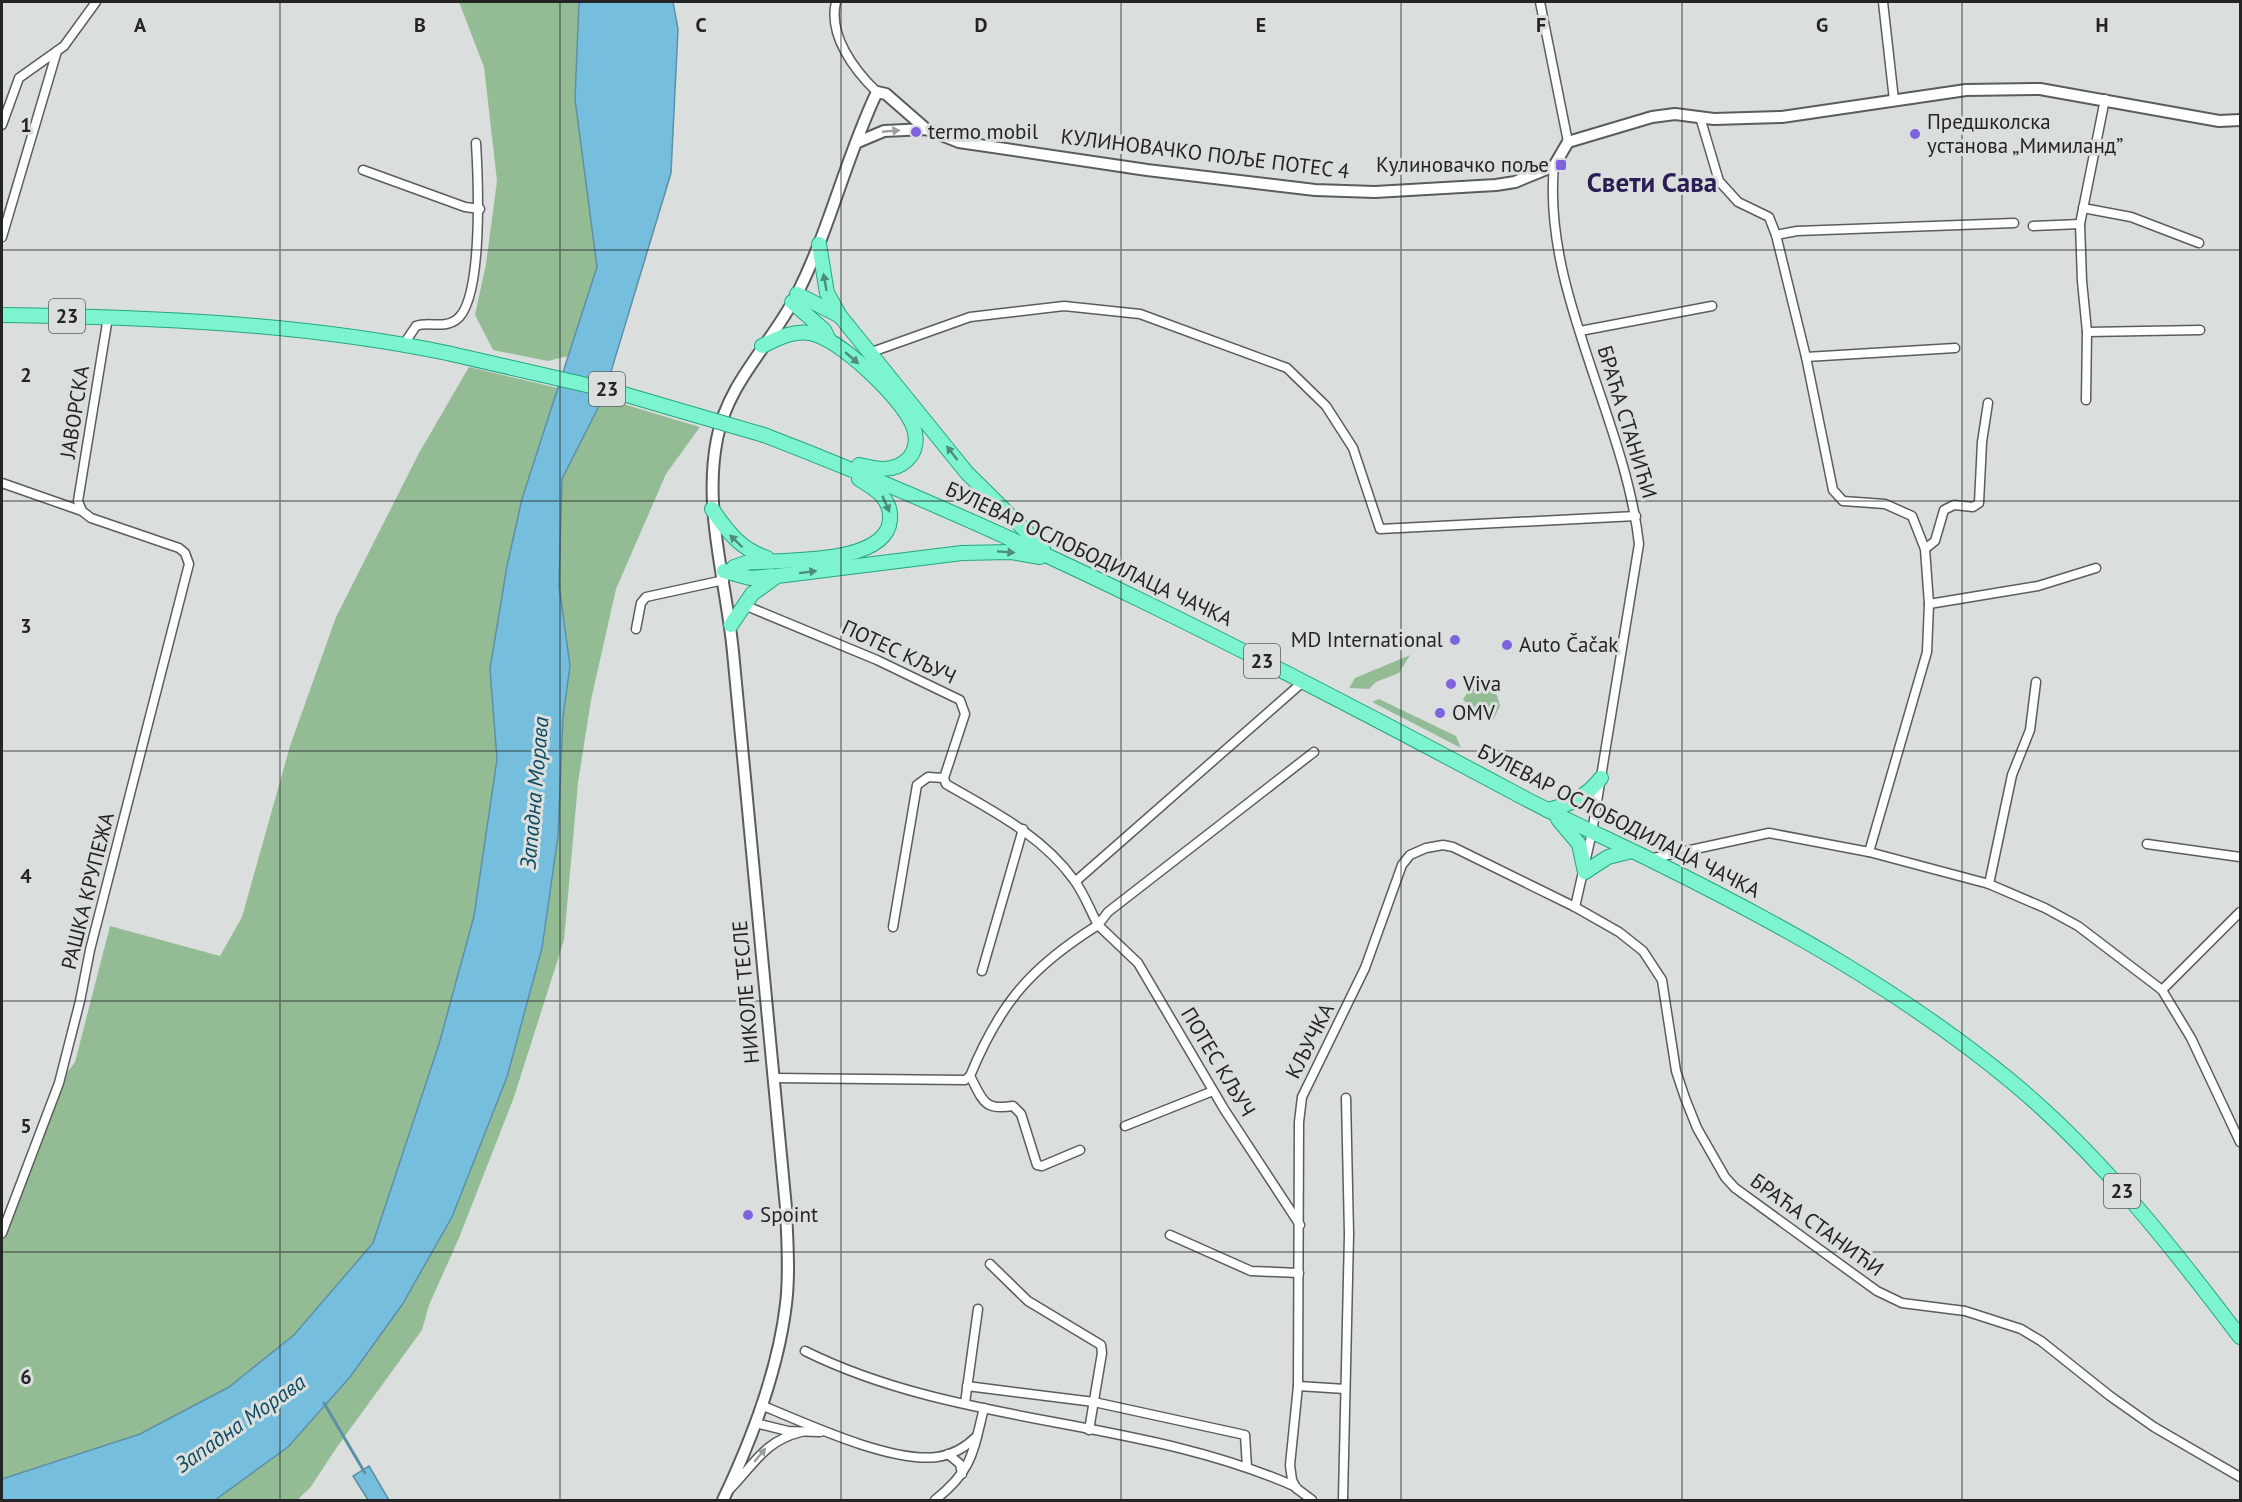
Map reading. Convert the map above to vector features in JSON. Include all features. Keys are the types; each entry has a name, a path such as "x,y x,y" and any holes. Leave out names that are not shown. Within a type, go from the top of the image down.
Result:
{"main road":[{"path":"819,244 827,293 840,316 967,473 1050,556"},
{"path":"795,298 840,316"},
{"path":"795,298 824,330 830,341"},
{"name":"БУЛЕВАР ОСЛОБОДИЛАЦА ЧАЧКА","path":"2,315 108,317 238,324 404,344 447,353 597,386 765,435 971,519 1304,681 1547,810 1649,859 1838,960 1914,1008 1986,1061 2044,1110 2115,1182 2163,1238 2241,1337"},
{"path":"762,346 799,333 820,335 850,356 893,397 908,416 916,436 912,454 896,467 883,470 858,465 843,466"},
{"path":"725,574 746,563 856,553 872,546 884,535 890,520 884,498 843,466"},
{"path":"712,509 743,548 771,560"},
{"path":"725,574 750,579 962,553 1003,552 1050,556"},
{"path":"731,625 757,589 777,576"},
{"path":"1547,810 1571,804 1585,795 1601,778"},
{"path":"1547,810 1570,831 1580,844 1585,872 1608,856 1632,851"}],"street":[{"path":"2,125 19,78 57,51 76,32 96,2"},
{"path":"762,346 795,298 819,244 877,92 854,66 837,32 834,13 837,2"},
{"path":"1540,2 1568,142 1554,166"},
{"path":"1883,2 1894,100"},
{"path":"2,237 57,51"},
{"path":"1568,142 1652,117 1675,114 1735,120 1782,117 1966,90 2029,89 2105,99 2219,122 2241,120"},
{"name":"КУЛИНОВАЧКО ПОЉЕ ПОТЕС 4","path":"877,92 886,94 926,129 959,142 1147,170 1316,189 1375,192 1496,186 1515,182 1554,166"},
{"path":"2086,400 2087,332 2080,224 2105,99"},
{"path":"1700,117 1719,181 1738,202 1769,217 1776,235 1836,495 1843,501 1885,504 1908,512 1917,523 1925,549 1929,604 1927,652 1869,852"},
{"name":"КУЛИНОВАЧКО ПОЉЕ ПОТЕС 4","path":"858,142 884,131 926,129"},
{"path":"404,344 416,326 452,323 465,310 471,291 480,209 476,143"},
{"name":"БРАЋА СТАНИЋИ","path":"1554,166 1552,187 1570,303 1620,447 1636,516 1639,544 1585,872 1575,907 1637,944 1654,963 1662,980 1677,1071 1685,1098 1714,1159 1735,1188 1877,1292 1902,1303 1965,1311 2021,1329 2041,1341 2110,1396 2154,1427 2241,1477"},
{"path":"363,170 465,207 480,209"},
{"path":"2083,208 2131,217 2199,243"},
{"path":"1776,235 1797,231 2014,223"},
{"path":"2033,226 2080,224"},
{"path":"869,353 970,317 1064,306 1140,314 1287,368 1326,406 1353,448 1380,529 1636,516"},
{"path":"1580,331 1713,306"},
{"name":"ЈАВОРСКА","path":"82,512 78,501 108,317"},
{"path":"2087,332 2200,330"},
{"name":"НИКОЛЕ ТЕСЛЕ","path":"725,1496 755,1423 778,1346 786,1304 788,1271 786,1208 731,625 725,574 712,509 711,472 726,406 762,346"},
{"path":"1806,357 1955,348"},
{"path":"1925,549 1935,542 1944,510 1954,506 1973,507 1979,503 1982,442 1988,403"},
{"path":"2,483 82,512"},
{"name":"РАШКА КРУПЕЖА","path":"2,1233 59,1083 81,1001 90,950 189,564 185,553 179,548 91,518 82,512"},
{"path":"1929,604 2038,586 2096,568"},
{"path":"636,629 641,603 646,597 725,574"},
{"name":"ПОТЕС КЉУЧ","path":"744,604 877,660 960,700 964,714 944,778 946,784 1023,829 1059,860 1076,881 1098,925 1138,963 1213,1091 1300,1225"},
{"path":"1076,881 1304,681"},
{"path":"1989,884 2012,775 2030,730 2036,682"},
{"path":"774,1078 965,1080 970,1076 987,1035 1025,980 1072,941 1098,925 1108,912 1314,752"},
{"path":"893,927 917,784 925,777 944,778"},
{"path":"982,971 1023,829"},
{"path":"1649,859 1768,833 1869,852 1989,884 2036,903 2078,926 2162,990 2192,1038 2241,1143"},
{"path":"2147,844 2241,857"},
{"name":"КЉУЧКА","path":"1296,1488 1290,1465 1298,1386 1299,1122 1302,1096 1353,995 1373,946 1394,883 1410,855 1436,845 1453,847 1575,907"},
{"path":"2162,990 2241,912"},
{"path":"970,1076 986,1104 992,1108 1013,1106 1021,1114 1037,1165 1042,1167 1080,1150"},
{"path":"1125,1126 1213,1091"},
{"path":"1343,1500 1349,1233 1346,1098"},
{"path":"1170,1235 1251,1271 1299,1273"},
{"path":"990,1264 1028,1301 1101,1345 1102,1353 1089,1430"},
{"path":"964,1403 978,1309"},
{"path":"805,1351 874,1381 984,1408 1195,1452 1247,1467 1296,1488 1312,1500"},
{"path":"967,1386 1094,1402 1245,1435 1247,1467"},
{"path":"1298,1386 1345,1389"},
{"path":"761,1405 824,1432 914,1456 948,1455 977,1436"},
{"path":"935,1500 962,1474 974,1452 984,1408"},
{"path":"755,1423 801,1432 824,1432"},
{"path":"725,1496 769,1446 784,1436 801,1432"},
{"path":"948,1455 960,1464 962,1474"}],"green space":[{"path":"459,2 579,2 575,99 597,267 568,356 548,361 493,350 475,315 486,264 497,181 484,67"},
{"path":"469,367 558,388 522,499 490,669 497,759 474,916 439,1044 373,1243 294,1335 229,1387 140,1434 2,1479 2,1233 59,1083 75,1062 110,926 220,956 242,917 290,746 336,617 419,453"},
{"path":"603,398 700,427 666,474 616,589 591,700 578,783 564,940 514,1097 459,1238 429,1305 422,1330 310,1488 297,1500 215,1500 288,1447 350,1377 402,1305 452,1217 507,1077 542,948 558,836 563,717 570,666 559,585 562,479"},
{"path":"1410,655 1399,673 1376,682 1369,689 1349,688 1355,678"},
{"path":"1474,683 1497,695 1500,706 1493,720 1470,708 1463,699"},
{"path":"1379,699 1456,736 1461,748 1372,702"}],"water":[{"name":"Западна Морава","path":"579,2 673,2 678,29 671,173 603,398 562,479 559,585 570,666 563,717 558,836 542,948 507,1077 452,1217 402,1305 350,1377 288,1447 215,1500 2,1500 2,1479 140,1434 229,1387 294,1335 373,1243 439,1044 474,916 497,759 490,669 507,566 522,499 597,267 575,99"},
{"path":"369,1466 389,1500 368,1500 353,1476"}],"waterway":[{"path":"324,1403 365,1473"}],"place":[{"name":"termo mobil","path":"916,132"},
{"name":"Предшколска установа „Мимиланд”","path":"1915,134"},
{"name":"Кулиновачко поље","path":"1561,165"},
{"name":"MD International","path":"1455,640"},
{"name":"Auto Čačak","path":"1507,645"},
{"name":"Viva","path":"1451,684"},
{"name":"OMV","path":"1440,713"},
{"name":"Spoint","path":"748,1215"}],"district":[{"name":"Свети Сава","path":"1652,183"}]}
